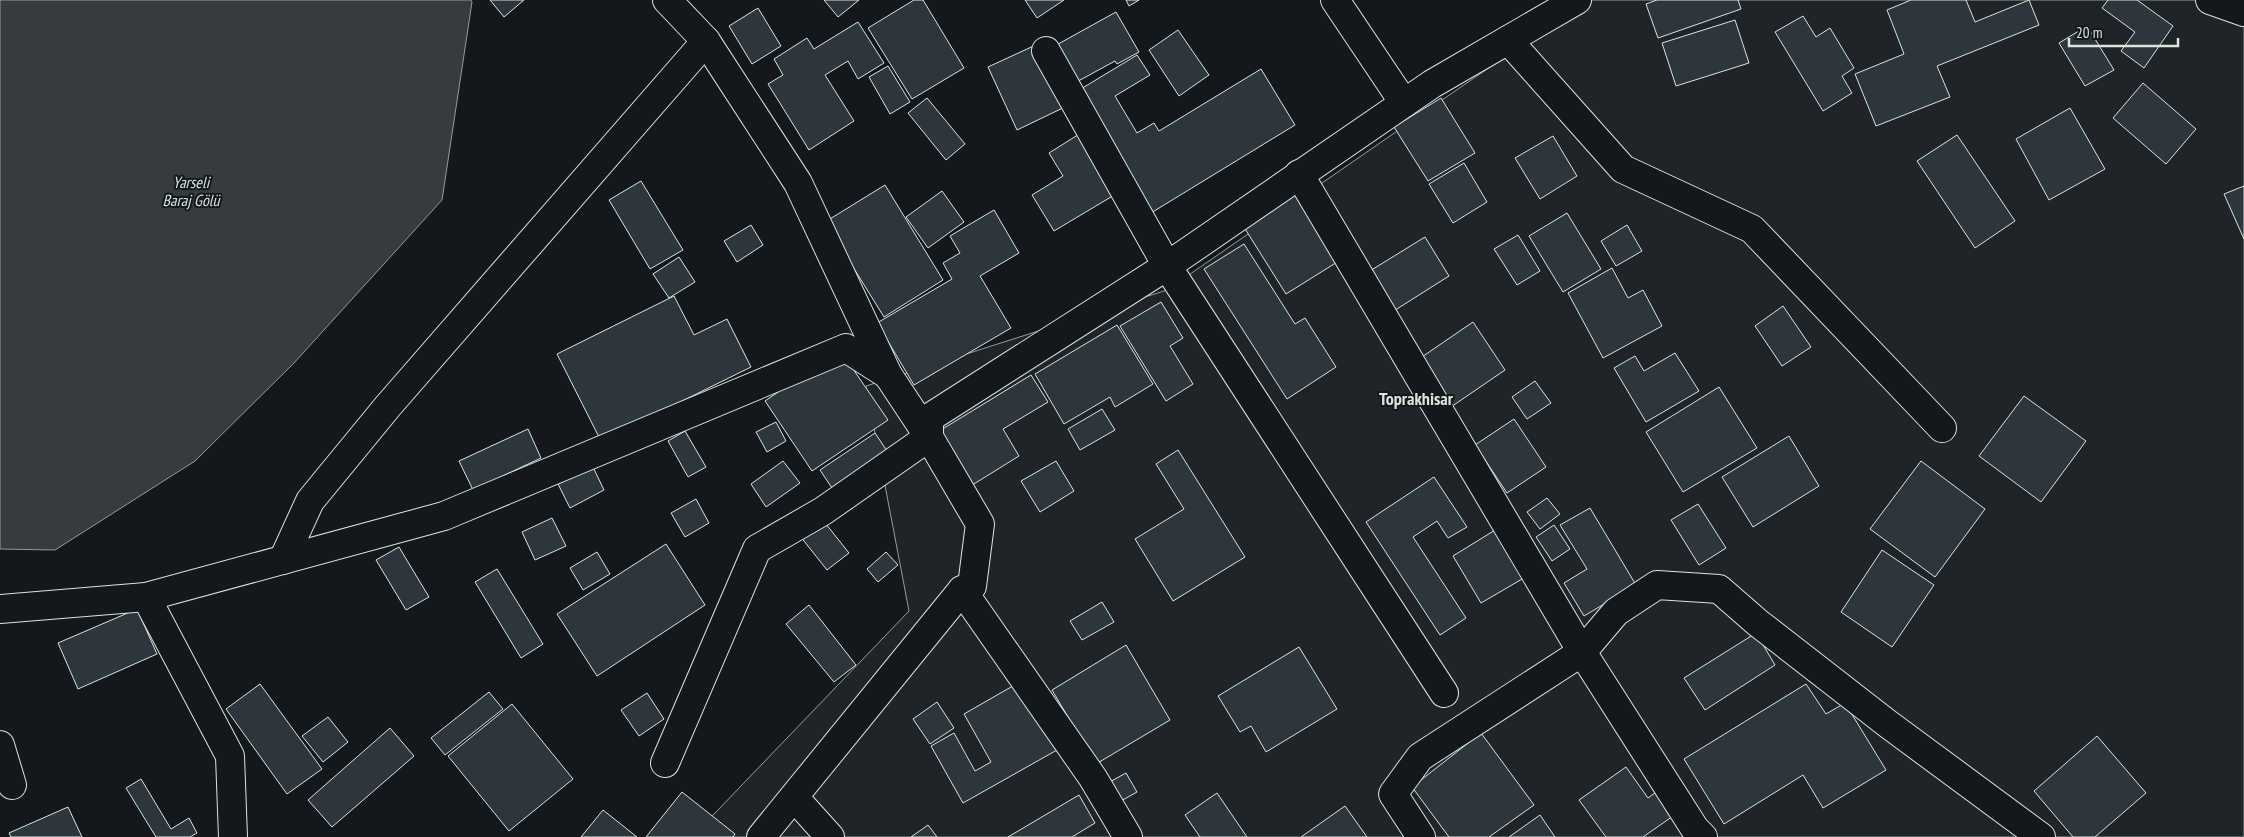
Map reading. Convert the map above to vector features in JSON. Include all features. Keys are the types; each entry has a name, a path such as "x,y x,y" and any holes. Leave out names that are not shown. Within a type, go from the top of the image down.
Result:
{"street":[{"path":"667,0 706,41 798,184 888,375 929,437 980,524 972,586 962,590 761,837"},
{"path":"1335,0 1404,104"},
{"path":"929,437 929,418 1168,266 1432,84 1577,0"},
{"path":"2210,0 2244,12"},
{"path":"1508,40 1623,169 1752,229 1942,428"},
{"path":"283,560 310,501 388,406 706,41"},
{"path":"1046,51 1168,266 1444,693"},
{"path":"1299,174 1582,652 1695,829 1703,837"},
{"path":"0,609 146,597 444,516 846,348 888,375"},
{"path":"664,763 757,549 823,511 929,437"},
{"path":"1421,837 1393,794 1420,757 1582,652 1616,612 1657,584 1719,589 1758,623 1888,724 2041,837"},
{"path":"962,590 1093,778 1128,837"},
{"path":"146,597 230,756 233,837"},
{"path":"0,745 12,785"},
{"path":"794,797 830,837"}],"shaded area":[{"path":"1587,0 2244,0 2244,837 692,837 909,611 866,386 1167,290"}],"water":[{"name":"Yarseli Baraj Gölü","path":"0,0 471,0 472,2 442,200 294,363 195,461 55,550 0,549"}],"building":[{"path":"490,0 524,0 504,17"},
{"path":"824,0 859,0 838,17"},
{"path":"914,0 923,0 964,68 912,99 868,28"},
{"path":"1025,0 1064,0 1037,18"},
{"path":"1126,0 1139,0 1129,6"},
{"path":"1657,0 1738,0 1741,9 1658,38 1646,4"},
{"path":"1911,0 1966,0 1975,22 2029,0 2039,25 1937,66 1950,97 1876,126 1855,74 1904,54 1887,10"},
{"path":"2108,0 2137,0 2173,26 2144,68 2121,51 2135,32 2102,8"},
{"path":"758,8 781,46 752,64 729,26"},
{"path":"1116,12 1139,52 1117,64 1115,61 1071,85 1051,48"},
{"path":"1803,16 1816,37 1830,28 1854,68 1842,76 1852,93 1823,111 1775,32"},
{"path":"1735,20 1749,63 1676,86 1662,43"},
{"path":"858,22 884,63 858,79 848,61 825,75 854,121 809,150 768,84 783,75 774,59 807,38 814,49"},
{"path":"2087,26 2114,70 2085,86 2059,43"},
{"path":"1178,30 1209,75 1179,96 1149,50"},
{"path":"1040,43 1069,105 1017,130 988,67"},
{"path":"1137,55 1150,75 1115,96 1137,133 1154,123 1159,131 1261,69 1295,125 1146,216 1071,95"},
{"path":"888,66 910,102 890,114 869,77"},
{"path":"2143,83 2196,129 2166,164 2113,118"},
{"path":"927,98 965,144 946,160 908,113"},
{"path":"1441,98 1475,153 1428,181 1394,127"},
{"path":"2070,108 2105,169 2049,200 2016,139"},
{"path":"1084,131 1121,191 1054,231 1032,195 1063,176 1049,153"},
{"path":"1957,135 2015,221 1975,248 1917,161"},
{"path":"1553,136 1577,176 1540,199 1515,158"},
{"path":"1464,163 1487,202 1453,223 1429,184"},
{"path":"641,181 683,250 650,269 609,200"},
{"path":"885,185 943,280 884,317 825,222"},
{"path":"2244,186 2244,239 2224,194"},
{"path":"1298,189 1342,259 1286,294 1242,224"},
{"path":"942,191 964,222 928,248 906,217"},
{"path":"994,210 1019,253 980,276 1011,328 914,385 877,323 952,279 943,263 960,253 950,236"},
{"path":"1567,213 1601,269 1563,292 1529,236"},
{"path":"751,225 763,245 737,262 724,241"},
{"path":"1627,225 1642,251 1616,266 1601,241"},
{"path":"1518,235 1540,271 1517,285 1494,249"},
{"path":"1425,237 1449,276 1389,314 1365,274"},
{"path":"1244,244 1295,324 1305,318 1336,367 1287,399 1204,269"},
{"path":"679,257 695,282 669,298 653,274"},
{"path":"1612,268 1628,298 1643,290 1662,326 1603,358 1568,293"},
{"path":"674,296 694,335 727,319 751,367 601,441 557,354"},
{"path":"1161,302 1183,338 1170,346 1193,384 1166,401 1120,326"},
{"path":"1783,306 1811,347 1782,366 1755,326"},
{"path":"1473,322 1505,370 1448,409 1416,361"},
{"path":"1117,325 1153,384 1115,407 1110,397 1064,424 1035,374"},
{"path":"840,350 888,420 812,471 765,401"},
{"path":"1675,353 1699,391 1646,422 1614,368 1635,356 1644,371"},
{"path":"1031,375 1048,402 1003,429 1019,456 969,487 936,433"},
{"path":"1535,381 1551,403 1527,419 1512,397"},
{"path":"1719,387 1757,448 1683,492 1646,432"},
{"path":"2024,396 2086,441 2041,502 1979,456"},
{"path":"1102,409 1115,430 1080,450 1068,429"},
{"path":"1514,419 1546,467 1507,493 1475,445"},
{"path":"776,422 786,441 767,452 756,432"},
{"path":"528,429 541,458 473,490 459,461"},
{"path":"685,431 706,467 688,477 668,441"},
{"path":"875,433 891,457 836,494 820,470"},
{"path":"1789,436 1819,486 1753,527 1722,477"},
{"path":"1178,450 1245,557 1173,601 1135,539 1184,509 1156,464"},
{"path":"783,461 800,483 766,507 751,484"},
{"path":"1056,461 1074,491 1040,512 1021,481"},
{"path":"1921,461 1985,509 1935,577 1870,529"},
{"path":"593,467 604,490 570,508 558,484"},
{"path":"1434,477 1467,527 1448,538 1437,521 1413,537 1466,618 1440,635 1366,522"},
{"path":"1547,498 1560,514 1540,529 1527,512"},
{"path":"696,499 709,523 685,537 671,513"},
{"path":"1698,504 1726,548 1699,565 1671,520"},
{"path":"1590,508 1636,585 1584,616 1564,583 1587,569 1560,525"},
{"path":"552,518 566,546 535,560 522,532"},
{"path":"822,519 849,553 827,570 800,536"},
{"path":"1554,525 1570,549 1552,561 1536,537"},
{"path":"1500,527 1529,575 1481,603 1453,556"},
{"path":"666,544 705,605 597,676 557,614"},
{"path":"399,547 429,597 406,610 376,560"},
{"path":"1882,550 1934,585 1892,647 1841,612"},
{"path":"597,552 610,574 583,590 570,568"},
{"path":"886,552 898,565 878,582 867,569"},
{"path":"497,569 543,644 521,658 475,582"},
{"path":"1102,602 1114,622 1082,640 1070,621"},
{"path":"809,605 856,665 834,682 786,624"},
{"path":"137,609 157,654 78,689 58,643"},
{"path":"1756,633 1775,665 1705,710 1684,678"},
{"path":"1126,645 1170,720 1096,764 1052,690"},
{"path":"1299,647 1337,709 1266,752 1251,726 1240,732 1218,696"},
{"path":"1018,683 1057,750 963,803 931,746 954,733 975,771 991,762 964,714"},
{"path":"260,684 322,769 287,794 226,709"},
{"path":"1806,684 1826,714 1845,703 1886,770 1823,808 1803,775 1724,824 1684,759"},
{"path":"489,692 503,709 445,755 431,738"},
{"path":"647,693 664,719 639,736 621,710"},
{"path":"937,702 954,728 930,744 913,719"},
{"path":"512,704 573,779 509,831 448,756"},
{"path":"328,717 348,742 323,762 302,736"},
{"path":"390,728 414,756 332,827 308,800"},
{"path":"1481,733 1534,805 1489,837 1449,837 1412,787"},
{"path":"2097,736 2146,793 2095,837 2073,837 2034,791"},
{"path":"1626,767 1648,798 1659,790 1676,814 1643,837 1606,837 1579,800"},
{"path":"1126,773 1137,792 1119,802 1108,783"},
{"path":"141,779 171,829 189,818 197,833 190,837 156,837 126,788"},
{"path":"682,792 735,834 733,837 646,837"},
{"path":"1217,793 1247,837 1200,837 1185,815"},
{"path":"1079,795 1095,823 1072,837 1008,837"},
{"path":"1345,806 1367,837 1301,837"},
{"path":"68,807 82,837 11,837 9,833"},
{"path":"603,810 637,837 581,837"},
{"path":"1540,815 1555,837 1509,837"},
{"path":"928,825 937,837 911,837"}],"district":[{"name":"Toprakhisar","path":"1416,398"}]}
